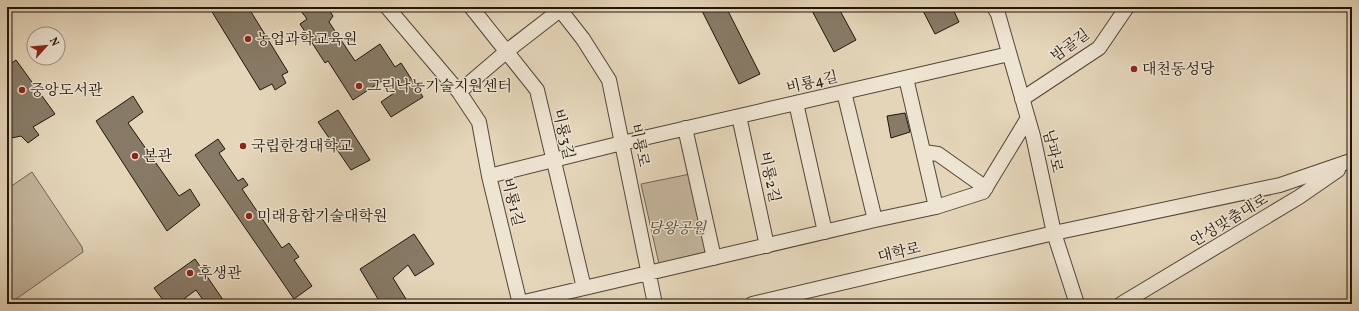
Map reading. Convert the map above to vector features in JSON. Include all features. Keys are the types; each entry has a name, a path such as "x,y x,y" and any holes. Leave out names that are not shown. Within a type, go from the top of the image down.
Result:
{"street":[{"name":"비룡1길","path":"387,7 459,92 479,122 489,176 520,303 649,272"},
{"name":"비룡3길","path":"471,7 507,51 536,90 584,288"},
{"name":"남파로","path":"994,7 1033,136 1054,233 1077,304"},
{"name":"밤골길","path":"1022,99 1099,48 1127,7"},
{"path":"459,92 559,8"},
{"name":"비룡로","path":"559,8 583,39 609,80 655,304"},
{"name":"비룡4길","path":"489,176 685,128 1009,54"},
{"path":"906,78 936,207"},
{"path":"844,92 875,220"},
{"path":"796,103 825,232"},
{"name":"비룡2길","path":"739,116 767,246"},
{"path":"649,272 936,207 983,192 1028,118"},
{"path":"685,128 714,258"},
{"path":"924,152 938,154 986,188"},
{"name":"대학로","path":"752,304 1054,233 1280,185 1351,161"},
{"name":"안성맞춤대로","path":"1121,304 1299,197 1351,161"}],"green space":[{"path":"32,172 82,247 83,252 7,304 7,189"},
{"name":"당왕공원","path":"690,174 709,251 659,264 641,184"}],"building":[{"name":"농업과학교육원","path":"209,7 248,7 288,72 282,75 286,83 275,90 272,84 260,90"},
{"name":"그린낙농기술지원센터","path":"298,7 327,7 333,16 329,22 355,61 380,44 395,67 401,63 423,97 391,117 381,102 394,93 385,79 353,100 328,61 325,63 300,24 307,19"},
{"path":"700,7 726,7 760,74 739,84"},
{"path":"810,7 838,7 856,40 834,52"},
{"path":"921,7 952,7 959,22 935,34"},
{"name":"중앙도서관","path":"16,60 55,114 33,127 39,135 28,143 21,136 7,139 7,66"},
{"name":"본관","path":"133,96 143,112 128,123 179,196 190,189 200,205 167,231 96,121"},
{"path":"338,110 370,160 351,170 318,122"},
{"path":"905,113 910,132 891,138 887,116"},
{"name":"미래융합기술대학원","path":"218,139 225,149 219,153 238,181 243,178 248,185 242,189 282,248 289,243 299,257 294,260 312,286 294,299 195,155"},
{"path":"414,234 434,264 415,276 408,265 393,278 409,304 381,304 360,269"},
{"name":"후생관","path":"195,259 226,304 206,304 196,290 177,304 166,304 154,288"}],"place":[{"name":"농업과학교육원","path":"248,39"},
{"name":"대천동성당","path":"1134,69"},
{"name":"그린낙농기술지원센터","path":"359,86"},
{"name":"중앙도서관","path":"22,90"},
{"name":"국립한경대학교","path":"243,146"},
{"name":"본관","path":"135,156"},
{"name":"미래융합기술대학원","path":"249,216"},
{"name":"후생관","path":"190,273"}]}
